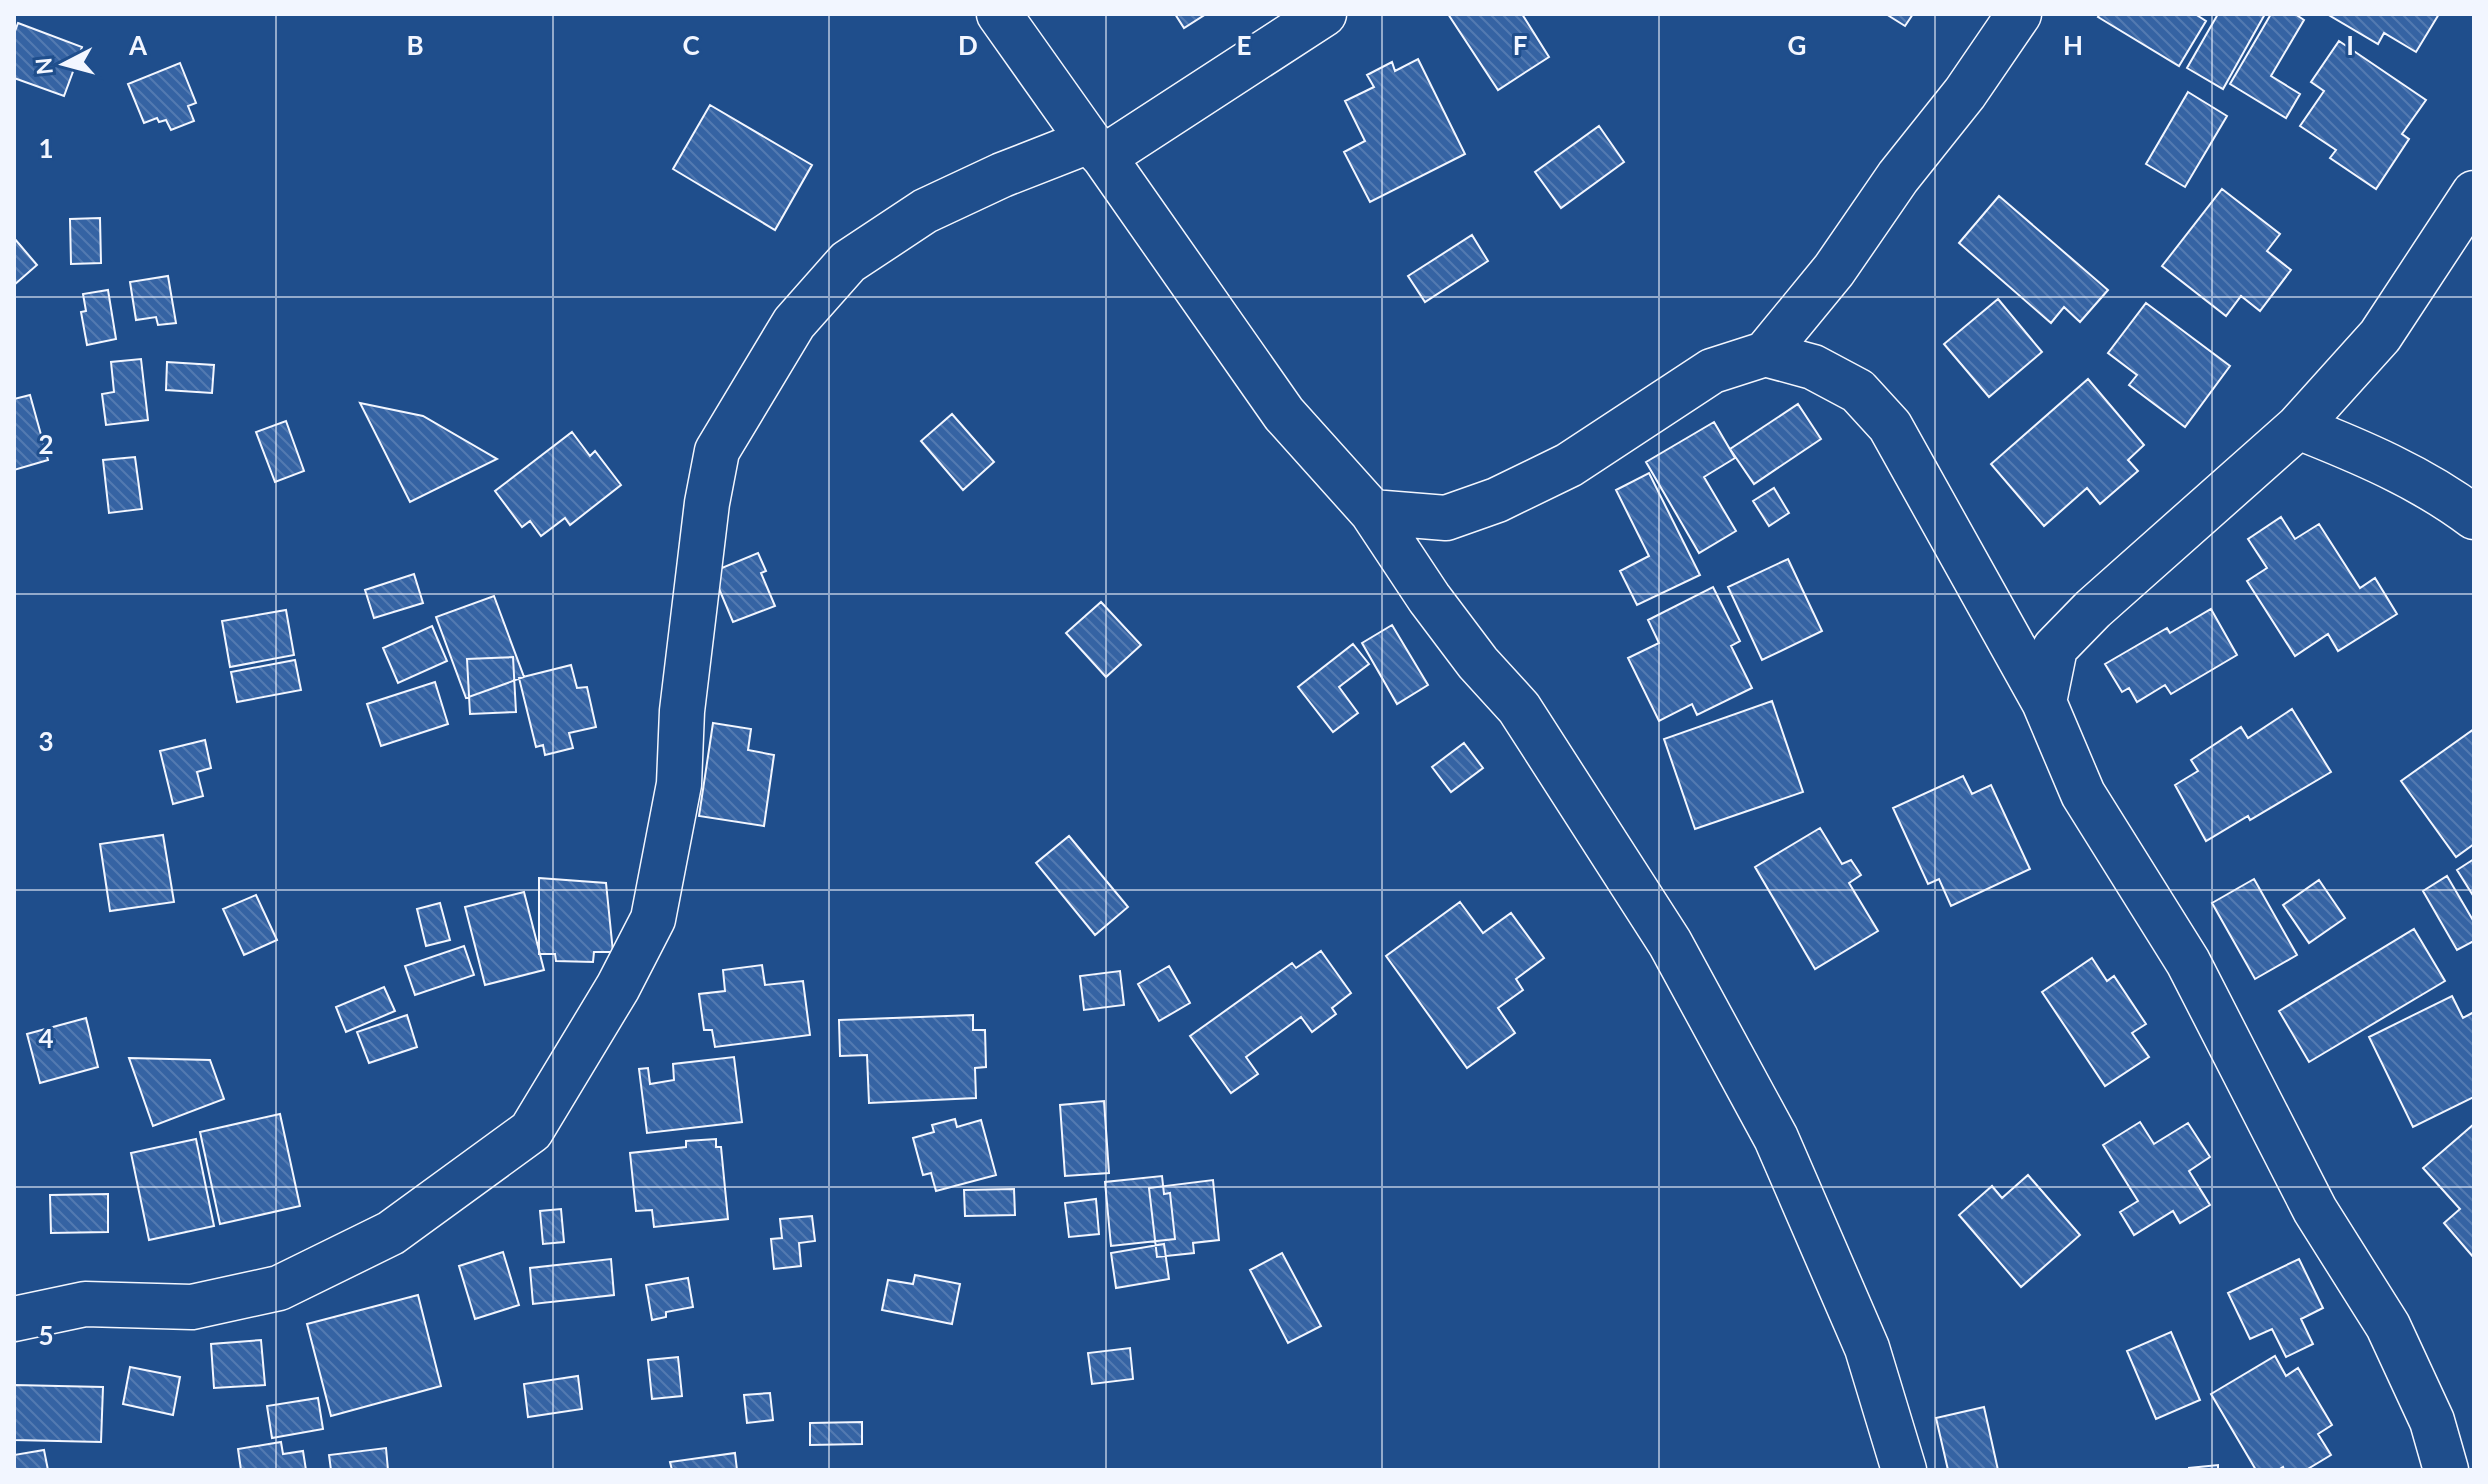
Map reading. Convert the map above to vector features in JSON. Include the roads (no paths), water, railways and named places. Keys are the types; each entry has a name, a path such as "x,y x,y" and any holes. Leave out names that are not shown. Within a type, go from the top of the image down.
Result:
{"street":[{"path":"999,14 1284,414 1372,512 1429,598 1478,663 1519,708 1670,943 1776,1138 1867,1348 1904,1470"},
{"path":"14,1319 85,1304 192,1307 279,1288 391,1233 531,1131 618,987 653,919 679,784 682,711 707,503 717,451 794,323 848,262 925,211 1002,175 1096,149 1324,14"},
{"path":"1372,512 1446,518 1497,500 1569,465 1712,371 1765,354 1834,270 1898,177 1965,93 2019,14"},
{"path":"2044,702 2055,648 2093,609 2298,427 2380,336 2474,193"},
{"path":"1765,354 1813,367 1858,391 1890,426 2044,702 2083,794 2188,962 2315,1210 2388,1326 2432,1421 2446,1470"},
{"path":"2298,427 2366,454 2453,501 2474,517"}]}
